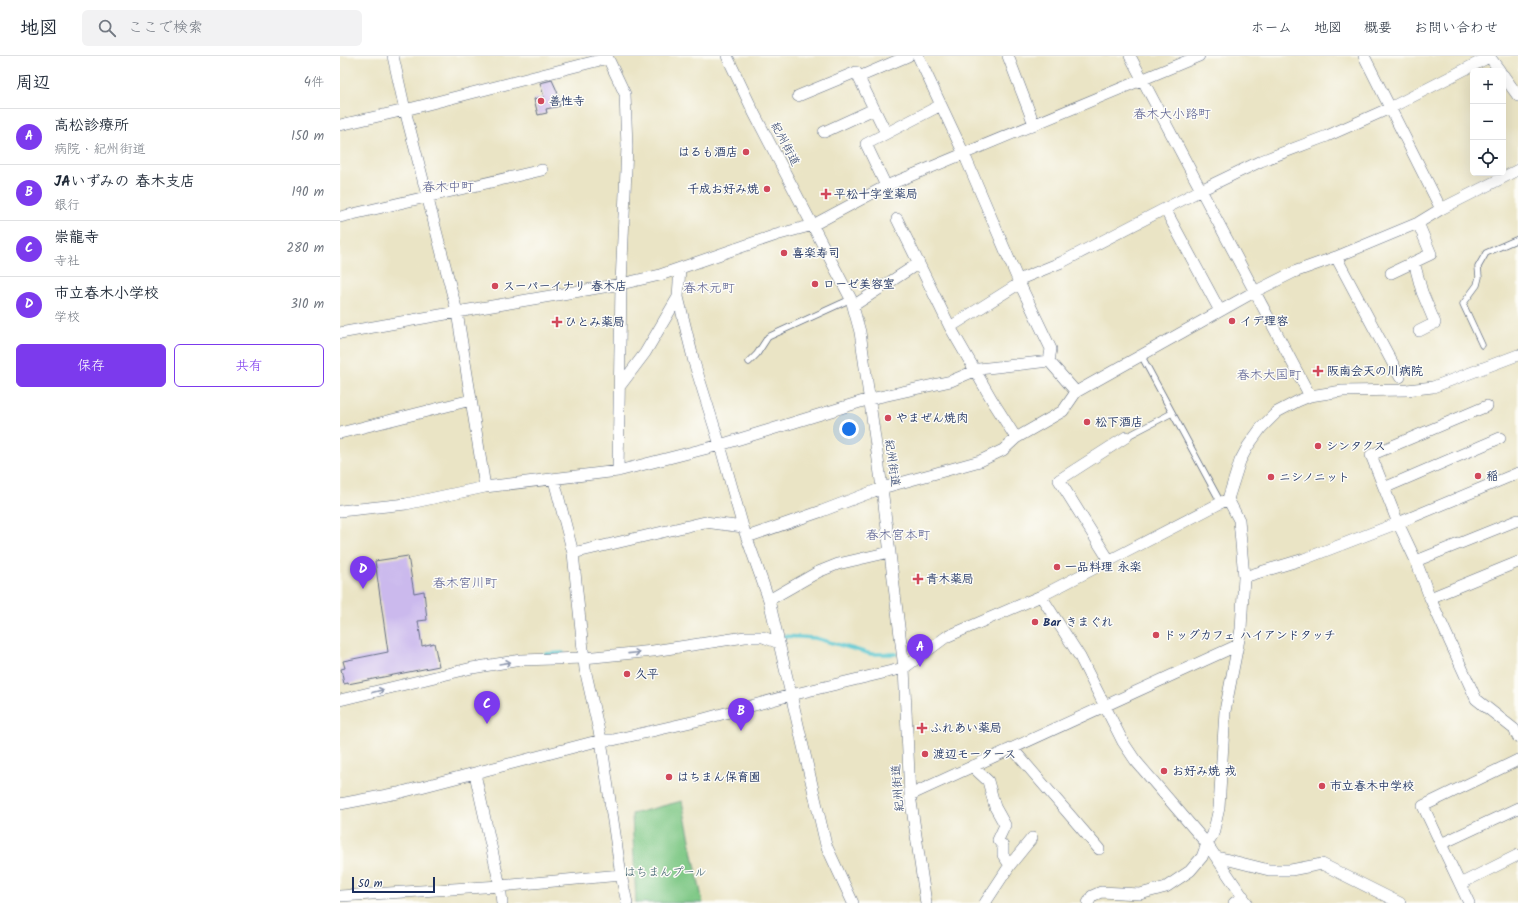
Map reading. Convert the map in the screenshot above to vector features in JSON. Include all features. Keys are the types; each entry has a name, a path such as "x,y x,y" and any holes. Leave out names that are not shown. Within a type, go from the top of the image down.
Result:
{"street":[{"path":"394,56 405,110 458,312 485,487"},
{"name":"紀州街道","path":"727,56 754,113 852,303 860,332 882,488 904,668 910,795 926,903"},
{"path":"859,77 908,56"},
{"path":"918,56 964,154 1019,281 1052,349 1049,361"},
{"path":"1008,56 1034,124"},
{"path":"1130,56 1310,396"},
{"path":"340,333 621,284 660,275 776,235 813,225 886,186 1199,56"},
{"path":"1364,56 1441,209"},
{"path":"950,327 1019,281 1062,262 1165,210 1201,190 1261,162 1327,136 1390,108 1489,56 1498,68"},
{"path":"340,125 405,110 607,57 625,94 627,147 621,284 618,471"},
{"path":"798,96 856,72 886,133"},
{"path":"1506,79 1518,96"},
{"path":"886,186 866,144 941,105"},
{"path":"824,132 874,109"},
{"path":"340,217 542,170"},
{"path":"573,553 705,522 745,532 822,512 882,488 980,461 1003,450 1016,438 1063,411 1076,392 1254,292 1294,272 1336,257 1418,223 1441,209 1518,170"},
{"path":"1165,210 1220,311"},
{"path":"897,219 950,327 992,400 1016,438"},
{"path":"1391,273 1431,254 1418,223"},
{"path":"1336,257 1400,377"},
{"path":"1414,262 1422,292 1435,323 1419,331"},
{"path":"852,303 919,263"},
{"path":"680,268 678,298 694,362 745,532 769,600 826,845 853,903"},
{"path":"620,386 645,353 678,298"},
{"path":"340,804 398,793 601,740 613,740 700,720 791,695 904,668 946,637 1041,596 1224,501 1240,461 1248,446 1261,428 1277,412 1310,396 1342,391 1407,390 1433,387 1517,358"},
{"path":"340,511 406,504 485,487 554,480 618,471 720,445 870,399 951,382 975,370 1049,361"},
{"path":"1049,361 1076,392"},
{"path":"340,433 471,400"},
{"path":"1487,406 1370,455 1398,523 1416,561 1430,598 1476,699 1517,731"},
{"path":"1109,560 1059,480 1126,437"},
{"path":"1384,488 1500,438"},
{"path":"1244,577 1304,559 1398,523 1518,473"},
{"path":"554,480 573,553 585,669 601,740 621,875 627,903"},
{"path":"1088,903 1092,896 1101,892 1123,898 1143,898 1166,887 1190,871 1202,857 1213,834 1219,808 1225,711 1241,629 1244,577 1239,520 1224,501"},
{"path":"1416,561 1518,520"},
{"path":"769,600 818,572 838,564 890,552"},
{"path":"1430,598 1518,562"},
{"path":"1041,596 1080,657 1122,742 1135,760 1207,844 1245,899 1234,903"},
{"path":"340,700 472,668 521,660 584,658 652,651 745,637 763,637 779,644"},
{"path":"910,795 1238,645"},
{"path":"1012,748 1098,849"},
{"path":"1469,903 1423,806 1518,760"},
{"path":"972,766 988,781 995,807 1005,825 998,840 1003,846 1003,855 1010,865"},
{"path":"475,774 500,886 502,903"},
{"path":"1441,844 1518,808"},
{"path":"985,903 1010,865 1032,838"},
{"path":"1460,884 1518,855"},
{"path":"1217,857 1269,870 1291,870 1322,864 1400,903"},
{"path":"340,896 500,886 621,875"}],"lane":[{"path":"1482,345 1463,304 1477,285 1479,277 1478,267 1486,253 1518,239"},
{"path":"749,362 768,337 852,303"},
{"path":"1141,356 1172,413 1224,501"},
{"path":"1126,437 1172,413"}],"green space":[{"name":"はちまんプール","path":"682,801 703,903 636,903 632,814"}],"building":[{"path":"552,80 557,91 560,106 546,109 547,113 538,115 534,99 544,97 540,83"},
{"path":"408,556 414,593 424,591 427,620 418,621 422,646 434,643 439,666 344,684 341,669 345,668 343,661 388,652 375,561"}],"waterway":[{"path":"783,636 815,638 871,654 896,654"},
{"path":"545,654 563,653"}],"place":[{"name":"善性寺","path":"541,101"},
{"name":"はるも酒店","path":"746,152"},
{"name":"千成お好み焼","path":"767,189"},
{"name":"平松十字堂薬局","path":"826,194"},
{"name":"喜楽寿司","path":"784,253"},
{"name":"ローゼ美容室","path":"815,284"},
{"name":"スーパーイナリ 春木店","path":"495,286"},
{"name":"イデ理容","path":"1232,321"},
{"name":"ひとみ薬局","path":"557,322"},
{"name":"阪南会天の川病院","path":"1318,371"},
{"name":"やまぜん焼肉","path":"888,418"},
{"name":"松下酒店","path":"1087,422"},
{"name":"シンタクス","path":"1318,446"},
{"name":"稲","path":"1478,476"},
{"name":"ニシノニット","path":"1271,477"},
{"name":"一品料理 永楽","path":"1057,567"},
{"name":"青木薬局","path":"918,579"},
{"name":"市立春木小学校","path":"363,589"},
{"name":"Bar きまぐれ","path":"1035,622"},
{"name":"ドッグカフェ ハイアンドタッチ","path":"1156,635"},
{"name":"高松診療所","path":"920,667"},
{"name":"久平","path":"627,674"},
{"name":"崇龍寺","path":"487,724"},
{"name":"ふれあい薬局","path":"922,728"},
{"name":"JAいずみの 春木支店","path":"741,731"},
{"name":"渡辺モータース","path":"925,754"},
{"name":"お好み焼 戎","path":"1164,771"},
{"name":"はちまん保育園","path":"669,777"},
{"name":"市立春木中学校","path":"1322,786"}],"district":[{"name":"春木大小路町","path":"1172,114"},
{"name":"春木中町","path":"448,187"},
{"name":"春木元町","path":"709,288"},
{"name":"春木大国町","path":"1269,375"},
{"name":"春木宮本町","path":"898,535"},
{"name":"春木宮川町","path":"465,583"}]}
